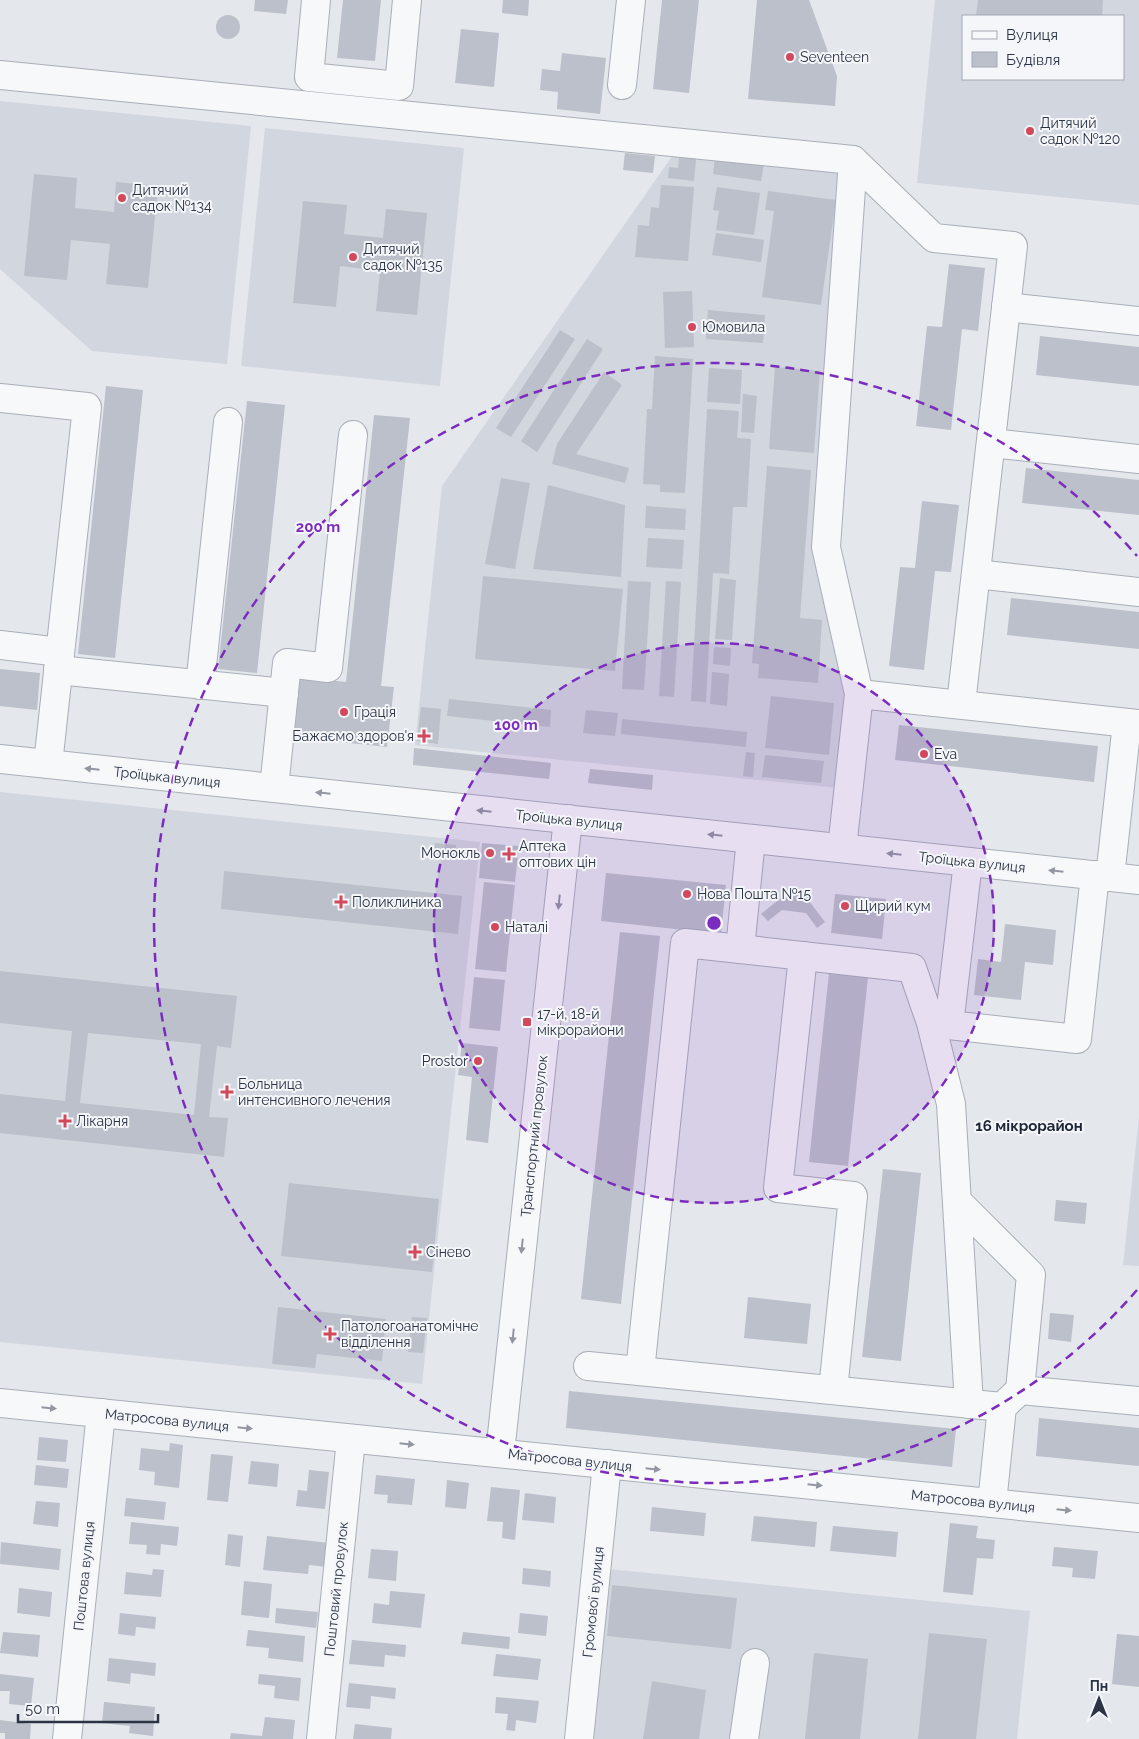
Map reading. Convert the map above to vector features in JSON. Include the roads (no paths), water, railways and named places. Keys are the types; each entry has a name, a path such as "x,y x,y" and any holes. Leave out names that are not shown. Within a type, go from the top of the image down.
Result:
{"street":[{"path":"316,0 309,77 399,86 408,0"},
{"path":"622,85 631,0"},
{"path":"0,75 853,160 934,238 1013,246 961,704"},
{"path":"842,848 859,694 826,547 853,160"},
{"path":"1006,307 1139,321"},
{"path":"0,398 86,407 48,764"},
{"path":"200,684 228,422"},
{"path":"274,788 287,663 328,668 353,435"},
{"path":"990,443 1139,459"},
{"path":"976,574 1139,592"},
{"path":"0,645 59,661 200,684 284,693"},
{"path":"859,694 1133,723 1102,876 1077,1039 949,1025 968,862"},
{"name":"Троїцька вулиця","path":"0,759 1139,880"},
{"name":"Транспортний провулок","path":"500,1453 568,819"},
{"path":"740,949 751,839"},
{"path":"640,1371 685,944 740,949 912,968 931,1023 951,1104 970,1404"},
{"path":"803,956 778,1188 854,1196 833,1390"},
{"path":"957,1201 1031,1275 992,1502"},
{"path":"588,1366 970,1404 1011,1398 1139,1402"},
{"name":"Матросова вулиця","path":"0,1404 1139,1518"},
{"name":"Поштова вулиця","path":"68,1739 100,1414"},
{"name":"Поштовий провулок","path":"321,1739 351,1439"},
{"name":"Громової вулиця","path":"579,1739 607,1464"},
{"path":"744,1739 755,1663"}],"place":[{"name":"Seventeen","path":"790,57"},
{"name":"Дитячий садок №120","path":"1030,131"},
{"name":"Дитячий садок №134","path":"122,198"},
{"name":"Дитячий садок №135","path":"353,257"},
{"name":"Юмовила","path":"692,327"},
{"name":"Грація","path":"344,712"},
{"name":"Бажаємо здоров'я","path":"424,736"},
{"name":"Eva","path":"924,754"},
{"name":"Монокль","path":"490,853"},
{"name":"Аптека оптових цін","path":"509,854"},
{"name":"Нова Пошта №15","path":"687,894"},
{"name":"Поликлиника","path":"341,902"},
{"name":"Щирий кум","path":"845,906"},
{"name":"Наталі","path":"495,927"},
{"name":"17-й, 18-й мікрорайони","path":"527,1022"},
{"name":"Prostor","path":"478,1061"},
{"name":"Больница интенсивного лечения","path":"227,1092"},
{"name":"Лікарня","path":"65,1121"},
{"name":"Сінево","path":"415,1252"},
{"name":"Патологоанатомічне відділення","path":"330,1334"}],"district":[{"name":"16 мікрорайон","path":"1029,1126"}]}
